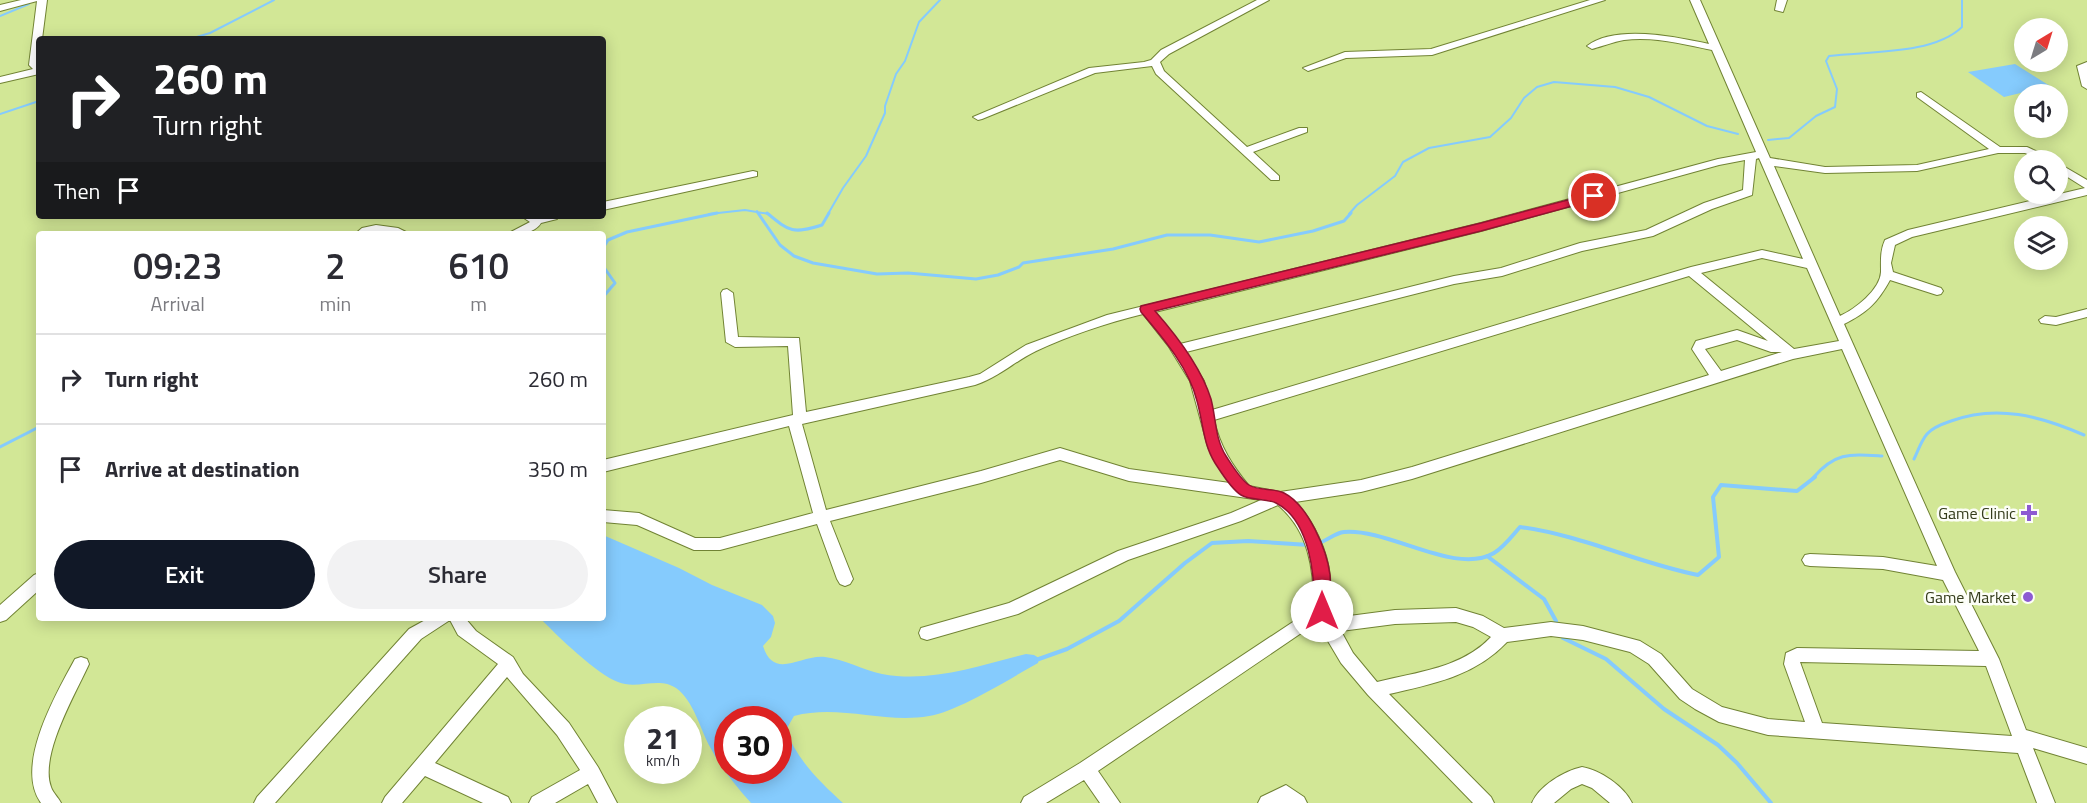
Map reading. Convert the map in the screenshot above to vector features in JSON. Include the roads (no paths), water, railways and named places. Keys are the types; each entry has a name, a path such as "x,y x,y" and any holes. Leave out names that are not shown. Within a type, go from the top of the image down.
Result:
{"street":[{"path":"0,8 33,0"},
{"path":"40,36 42,0"},
{"path":"978,117 1093,70 1155,62 1165,52 1264,0"},
{"path":"1308,68 1345,56 1432,52 1600,0"},
{"path":"1695,0 1760,157 1838,322 1948,574 1990,658 2046,803"},
{"path":"1592,46 1608,40 1638,35 1659,36 1716,48"},
{"path":"1155,62 1160,72 1275,178"},
{"path":"2087,65 2082,66 2087,87"},
{"path":"0,73 36,69"},
{"path":"0,80 36,70"},
{"path":"1920,95 1998,150"},
{"path":"1246,151 1303,130"},
{"path":"606,465 970,382 985,377 1012,358 1041,344 1107,319 1481,227 1718,162 1760,157 1825,170 1917,168 1998,150 2014,150"},
{"path":"1178,349 1454,280 1502,272 1580,247 1656,230 1708,206 1748,192 1760,157"},
{"path":"2068,173 2087,185"},
{"path":"606,205 753,174"},
{"path":"1838,322 1859,312 1870,302 1887,274 1885,263 1889,243 1908,234 2087,191"},
{"path":"520,231 535,224 532,219"},
{"path":"366,231 380,228 392,231"},
{"path":"1208,417 1691,271 1762,254 1812,265"},
{"path":"1691,271 1788,351"},
{"path":"1887,274 1937,291"},
{"path":"726,293 731,339 735,342 794,341 797,420 821,516 845,579"},
{"path":"1146,309 1178,349 1197,382 1208,417 1212,440 1219,457 1245,490"},
{"path":"2045,320 2060,321 2087,313"},
{"path":"1719,378 1700,354 1698,349 1701,344 1737,335 1770,348 1788,351"},
{"path":"927,633 1012,609 1123,555 1236,517 1280,498 1361,486 1402,476 1719,378 1788,351 1846,344"},
{"path":"606,516 639,519 694,544 706,545 739,539 821,516 981,477 1060,454 1129,475 1245,490 1280,498 1293,508 1303,521 1319,560 1325,619 1347,658 1374,690 1485,803"},
{"path":"1810,560 1883,563 1948,574"},
{"path":"0,615 36,583"},
{"path":"1030,803 1325,619 1456,615 1478,621 1503,635 1551,629 1583,633 1634,646 1655,659 1686,694 1719,714 1768,727 2022,740 2087,756"},
{"path":"263,803 415,634 438,621"},
{"path":"457,621 465,633 491,649 508,664 517,679 564,730 608,803"},
{"path":"1374,690 1446,673 1469,663 1489,650 1503,635"},
{"path":"1816,729 1792,664 1792,658 1797,655 1990,658"},
{"path":"52,803 42,789 40,778 46,739 56,711 81,664"},
{"path":"391,803 508,664"},
{"path":"422,766 502,803"},
{"path":"1086,769 1111,803"},
{"path":"538,803 592,773"},
{"path":"1541,803 1573,776 1582,774 1594,779 1623,803"},
{"path":"1267,803 1286,794 1298,803"}],"water":[{"path":"2014,64 2014,72 2028,72 2047,84 2014,84 2014,95 2004,97 1968,72"},
{"path":"606,536 712,585 762,605 773,616 775,623 771,637 763,646 774,662 781,664 825,657 882,674 919,676 955,672 1026,654 1039,658 1038,663 984,694 954,708 929,716 895,718 828,712 794,716 792,720 792,706 714,706 714,754 702,731 702,706 691,706 676,688 662,683 633,685 618,682 578,654 543,621 606,621"},
{"path":"792,743 818,779 843,803 751,803 735,784 792,784"}],"waterway":[{"path":"200,36 274,0"},
{"path":"828,214 866,156 885,113 885,106 896,74 905,61 919,22 940,0"},
{"path":"1768,140 1789,138 1816,116 1835,107 1837,89 1826,61 1829,56 1899,50 1934,43 1950,36 1962,27 1962,0"},
{"path":"0,16 29,4"},
{"path":"1349,214 1357,205 1395,176 1403,162 1429,148 1490,137 1511,118 1524,98 1537,87 1554,82 1615,87 1649,97 1707,126 1738,134"},
{"path":"0,114 36,102"},
{"path":"716,213 745,210 758,212"},
{"path":"758,212 768,214"},
{"path":"606,243 608,240 627,232 716,213"},
{"path":"709,214 716,213"},
{"path":"758,213 780,245 794,256 813,263 877,274 908,273 976,279 998,275 1019,267 1023,263 1113,249 1167,235 1210,235 1259,242 1313,231 1344,221 1351,213"},
{"path":"768,214 787,228 804,230 822,225 829,213"},
{"path":"606,270 615,283 606,294"},
{"path":"1914,459 1921,443 1934,428 1968,416 1985,413 2035,418 2084,435"},
{"path":"0,447 36,429"},
{"path":"1813,478 1836,459 1852,455 1882,456"},
{"path":"1319,543 1344,532 1362,533 1441,555 1460,559 1478,559 1498,551 1520,527 1565,536 1653,564 1698,575 1719,557 1713,497 1721,485 1797,491 1815,477"},
{"path":"1036,660 1067,649 1119,621 1185,563 1212,543 1248,541 1309,545"},
{"path":"1487,556 1544,599 1556,621"},
{"path":"1563,638 1606,659 1664,709 1718,745 1737,763 1771,803"}],"place":[{"name":"Game Clinic","path":"2029,513"},
{"name":"Game Market","path":"2028,597"}]}
